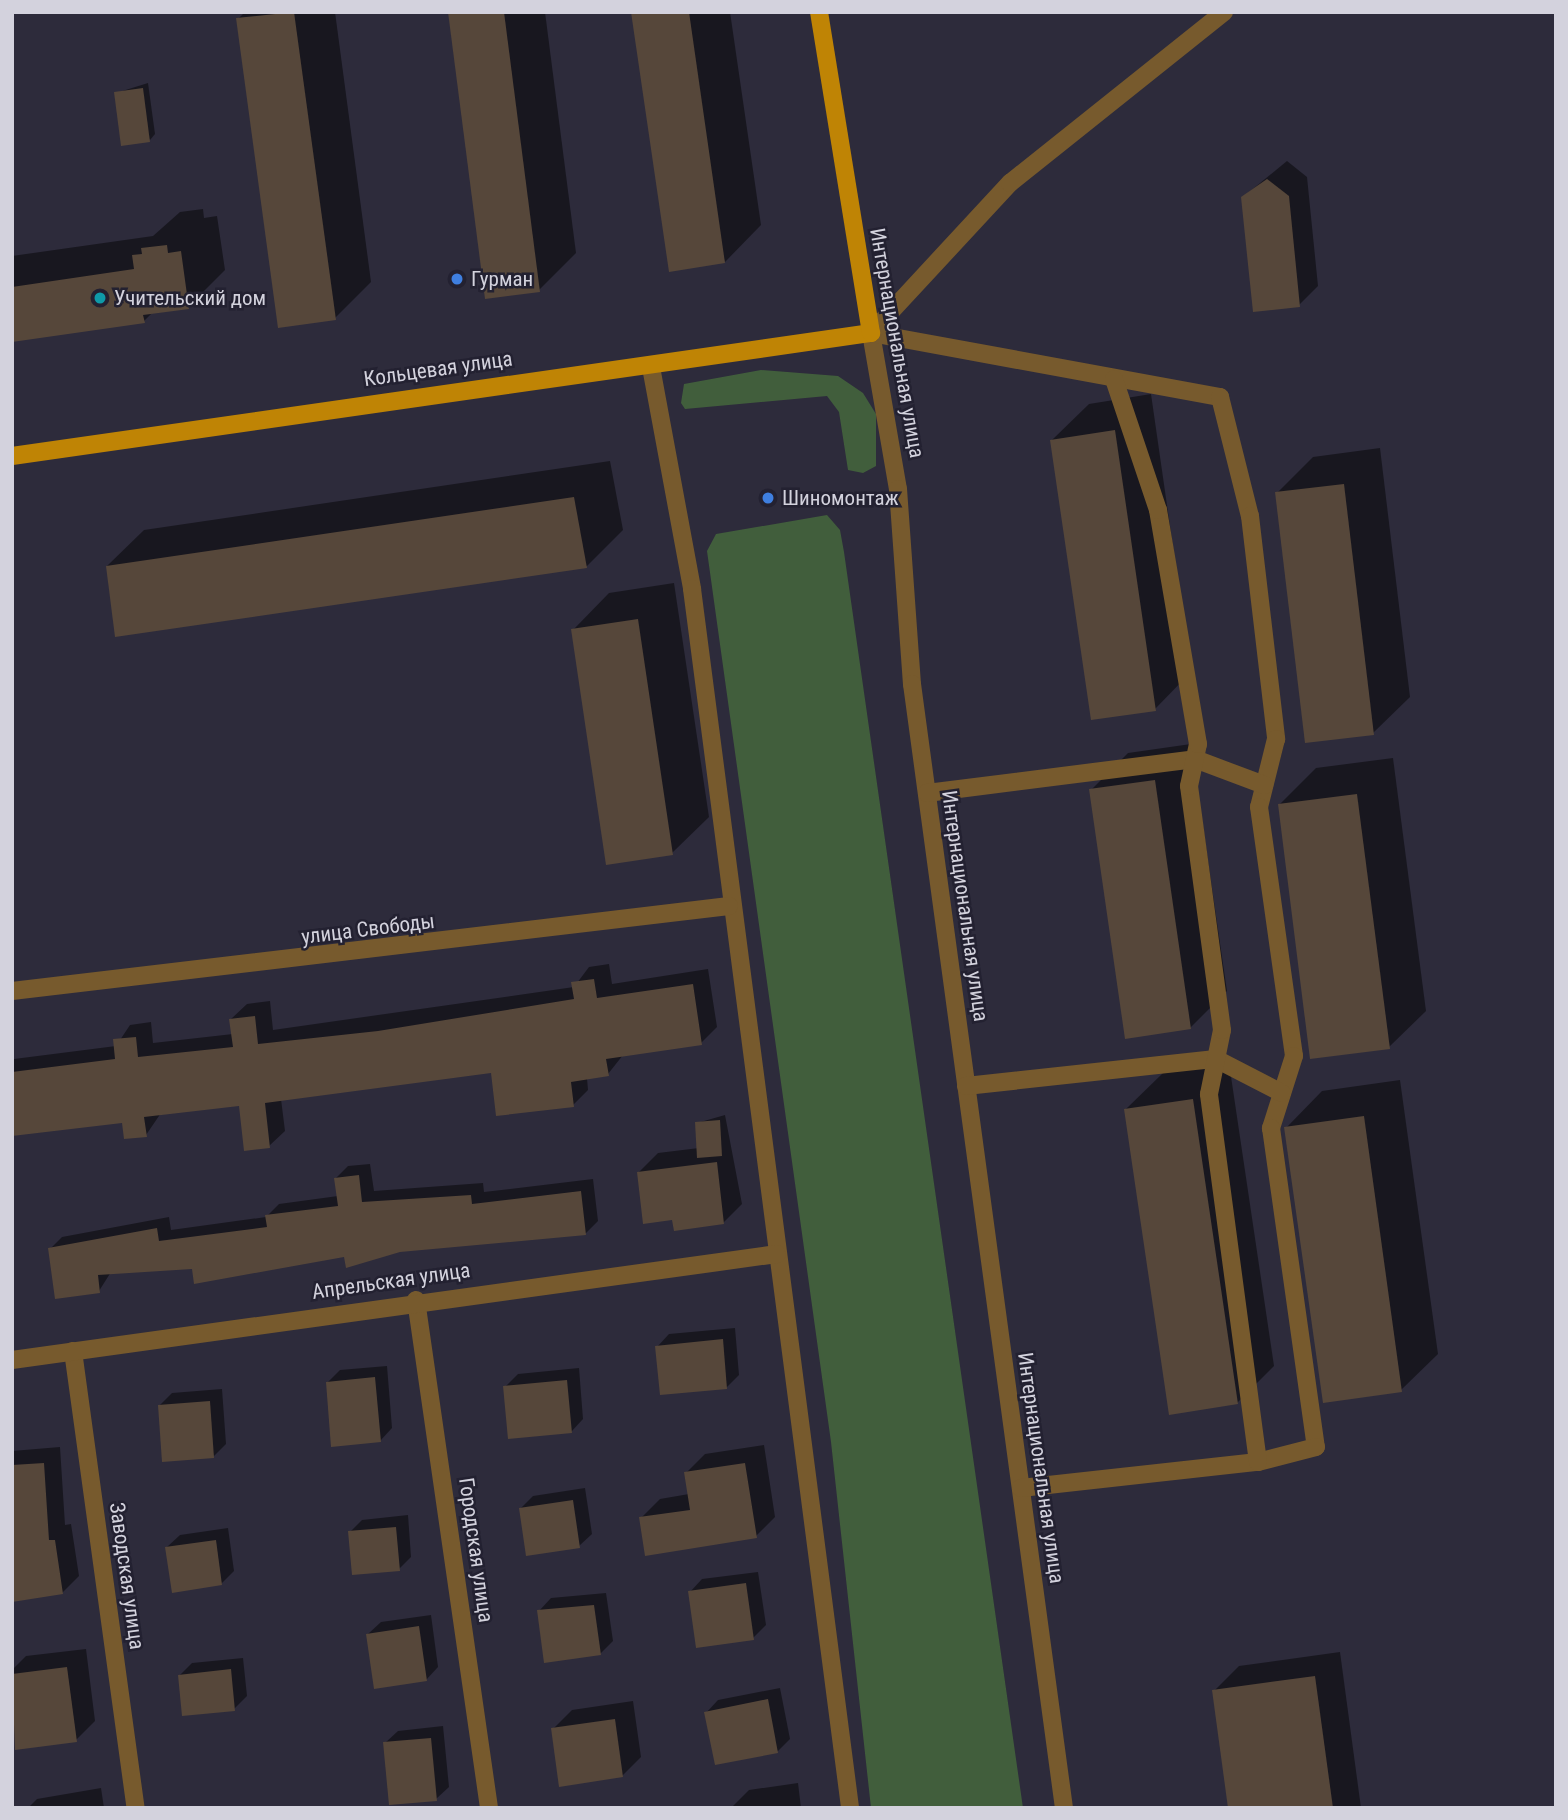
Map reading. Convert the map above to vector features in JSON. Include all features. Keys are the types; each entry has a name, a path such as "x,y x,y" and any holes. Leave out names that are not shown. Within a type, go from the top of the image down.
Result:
{"main road":[{"name":"Интернациональная улица","path":"819,12 871,333"},
{"name":"Кольцевая улица","path":"12,456 379,400 650,367 871,333"}],"street":[{"path":"871,333 1010,183 1224,12"},
{"path":"871,333 1220,397 1250,516 1276,739 1259,807 1294,1056 1271,1128 1316,1447 1258,1462 1021,1488"},
{"name":"Интернациональная улица","path":"871,333 898,489 927,793 1064,1808"},
{"path":"650,367 692,589 729,906 850,1808"},
{"path":"1114,379 1158,510 1198,744 1189,786 1222,1030 1209,1094 1258,1462"},
{"path":"927,793 1195,759 1264,785"},
{"name":"улица Свободы","path":"12,991 729,906"},
{"path":"966,1086 1216,1059 1282,1093"},
{"name":"Апрельская улица","path":"12,1360 416,1300 777,1254"},
{"name":"Городская улица","path":"416,1300 489,1808"},
{"name":"Заводская улица","path":"73,1351 136,1808"}],"green space":[{"path":"761,370 838,376 863,393 876,414 876,466 863,473 848,470 839,412 827,396 685,409 681,403 684,384"},
{"path":"827,515 840,530 844,552 1023,1808 871,1808 831,1442 707,551 716,534"}],"building":[{"path":"294,12 336,320 278,328 236,18"},
{"path":"448,12 504,12 540,292 485,299"},
{"path":"631,12 689,12 725,263 669,272"},
{"path":"143,88 150,142 121,146 114,92"},
{"path":"1267,179 1289,196 1300,307 1253,312 1241,197"},
{"name":"Учительский дом","path":"167,245 168,253 181,251 189,309 143,315 145,323 12,342 12,287 134,269 132,255 142,254 141,248"},
{"path":"1115,430 1156,711 1091,720 1050,440"},
{"path":"1344,484 1374,735 1305,743 1275,492"},
{"path":"574,497 587,568 115,637 106,566"},
{"path":"638,619 673,855 606,865 571,629"},
{"path":"1155,780 1191,1029 1125,1039 1089,789"},
{"path":"1357,794 1390,1049 1310,1059 1278,804"},
{"path":"594,979 597,998 693,984 702,1045 606,1059 609,1076 571,1082 574,1107 496,1116 491,1073 265,1103 270,1148 244,1151 239,1106 144,1117 147,1137 124,1139 122,1123 12,1136 12,1072 115,1059 113,1039 136,1037 138,1057 233,1047 229,1019 255,1016 258,1044 378,1031 574,999 571,982"},
{"path":"1193,1099 1238,1404 1169,1415 1124,1109"},
{"path":"1364,1116 1402,1392 1323,1403 1284,1127"},
{"path":"720,1120 722,1156 697,1158 695,1122"},
{"path":"717,1162 724,1224 674,1231 672,1220 643,1224 637,1172"},
{"path":"359,1175 362,1202 471,1195 472,1204 581,1191 586,1235 400,1252 346,1268 344,1257 194,1284 192,1269 98,1275 100,1293 55,1299 48,1248 157,1228 159,1241 267,1227 265,1215 338,1206 334,1178"},
{"path":"723,1339 727,1389 660,1395 655,1346"},
{"path":"375,1377 381,1442 331,1447 326,1382"},
{"path":"567,1380 572,1433 508,1439 503,1386"},
{"path":"210,1401 214,1458 162,1462 158,1405"},
{"path":"44,1463 49,1540 55,1540 63,1594 12,1602 12,1465"},
{"path":"745,1463 757,1538 645,1556 639,1517 690,1510 684,1472"},
{"path":"573,1500 580,1548 526,1556 519,1508"},
{"path":"396,1527 400,1571 352,1575 348,1531"},
{"path":"216,1540 222,1585 172,1593 165,1547"},
{"path":"746,1583 754,1640 696,1648 688,1591"},
{"path":"594,1605 601,1655 544,1663 537,1610"},
{"path":"419,1626 427,1681 374,1689 366,1634"},
{"path":"67,1667 77,1742 15,1750 12,1674"},
{"path":"231,1669 235,1711 182,1716 178,1675"},
{"path":"1315,1676 1333,1808 1228,1808 1212,1690"},
{"path":"768,1699 778,1753 715,1765 704,1712"},
{"path":"615,1719 623,1777 559,1787 551,1728"},
{"path":"431,1738 437,1801 389,1805 383,1742"}],"place":[{"name":"Гурман","path":"457,279"},
{"name":"Учительский дом","path":"100,298"},
{"name":"Шиномонтаж","path":"768,498"}]}
